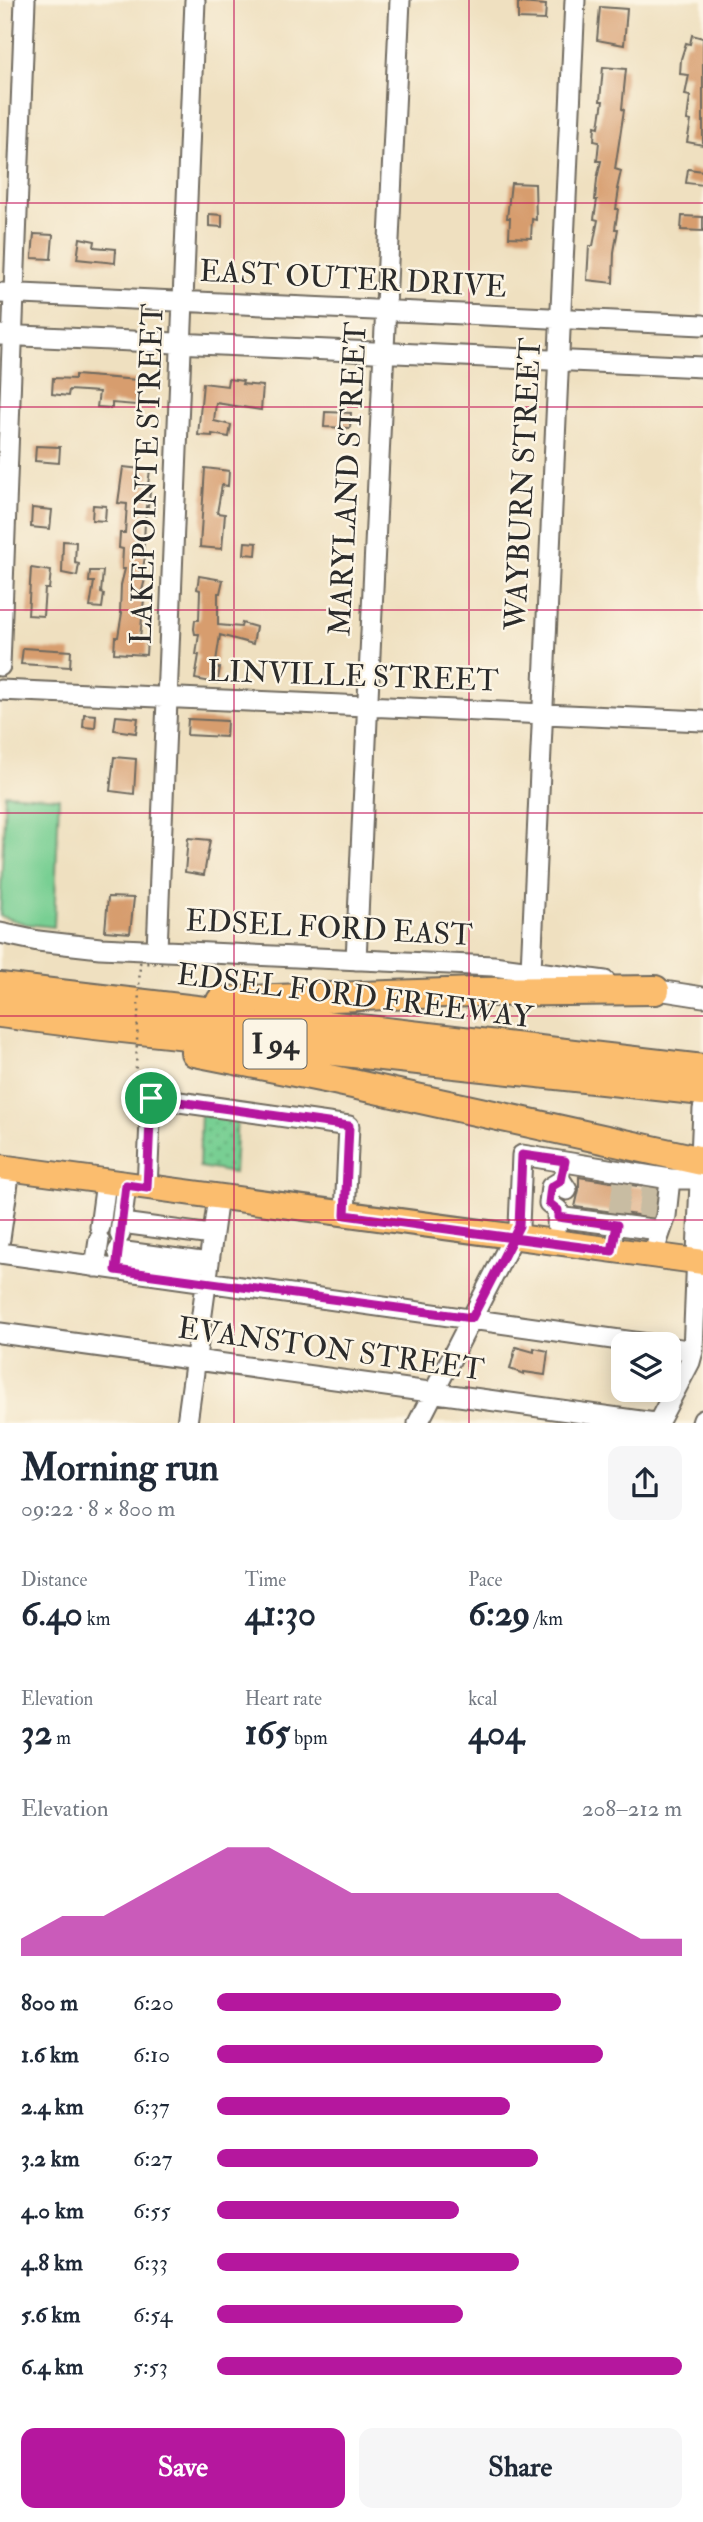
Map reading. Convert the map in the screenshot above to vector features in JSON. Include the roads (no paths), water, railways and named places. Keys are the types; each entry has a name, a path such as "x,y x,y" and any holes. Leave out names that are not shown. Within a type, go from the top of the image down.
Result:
{"highway":[{"name":"EDSEL FORD FREEWAY","path":"0,987 703,1069"},
{"path":"177,1008 248,999 655,990"},
{"name":"EDSEL FORD FREEWAY","path":"0,1013 703,1091"},
{"path":"94,1025 173,1048 330,1079 702,1161"}],"main road":[{"path":"5,1168 513,1238 701,1261"}],"street":[{"path":"0,666 7,293 25,0"},
{"name":"LAKEPOINTE STREET","path":"162,957 167,698 195,0"},
{"name":"MARYLAND STREET","path":"356,960 400,0"},
{"name":"WAYBURN STREET","path":"531,970 575,0"},
{"name":"EAST OUTER DRIVE","path":"7,293 703,325"},
{"path":"7,335 703,367"},
{"name":"LINVILLE STREET","path":"0,690 703,721"},
{"name":"EDSEL FORD EAST","path":"0,933 162,957 356,960 493,966 703,997"},
{"path":"117,1261 126,1185 151,1098 349,1126 345,1215"},
{"path":"657,1423 690,1362 700,1308 703,1109"},
{"path":"418,1423 519,1226 522,1155 670,1179 702,1161"},
{"path":"555,1243 565,1161"},
{"path":"0,1239 5,1168"},
{"path":"655,1256 670,1179"},
{"path":"95,1267 99,1234 126,1185"},
{"path":"187,1423 218,1198"},
{"path":"562,1201 610,1222 662,1211 679,1218 701,1216"},
{"path":"610,1222 612,1251"},
{"path":"121,1223 212,1235"},
{"path":"0,1253 95,1267 117,1261 208,1263"},
{"path":"117,1261 206,1283 611,1339"},
{"name":"EVANSTON STREET","path":"0,1333 657,1423"},
{"path":"681,1349 693,1351"}],"tunnel":[{"path":"612,1190 661,1197"},
{"path":"609,1208 658,1214"}]}
